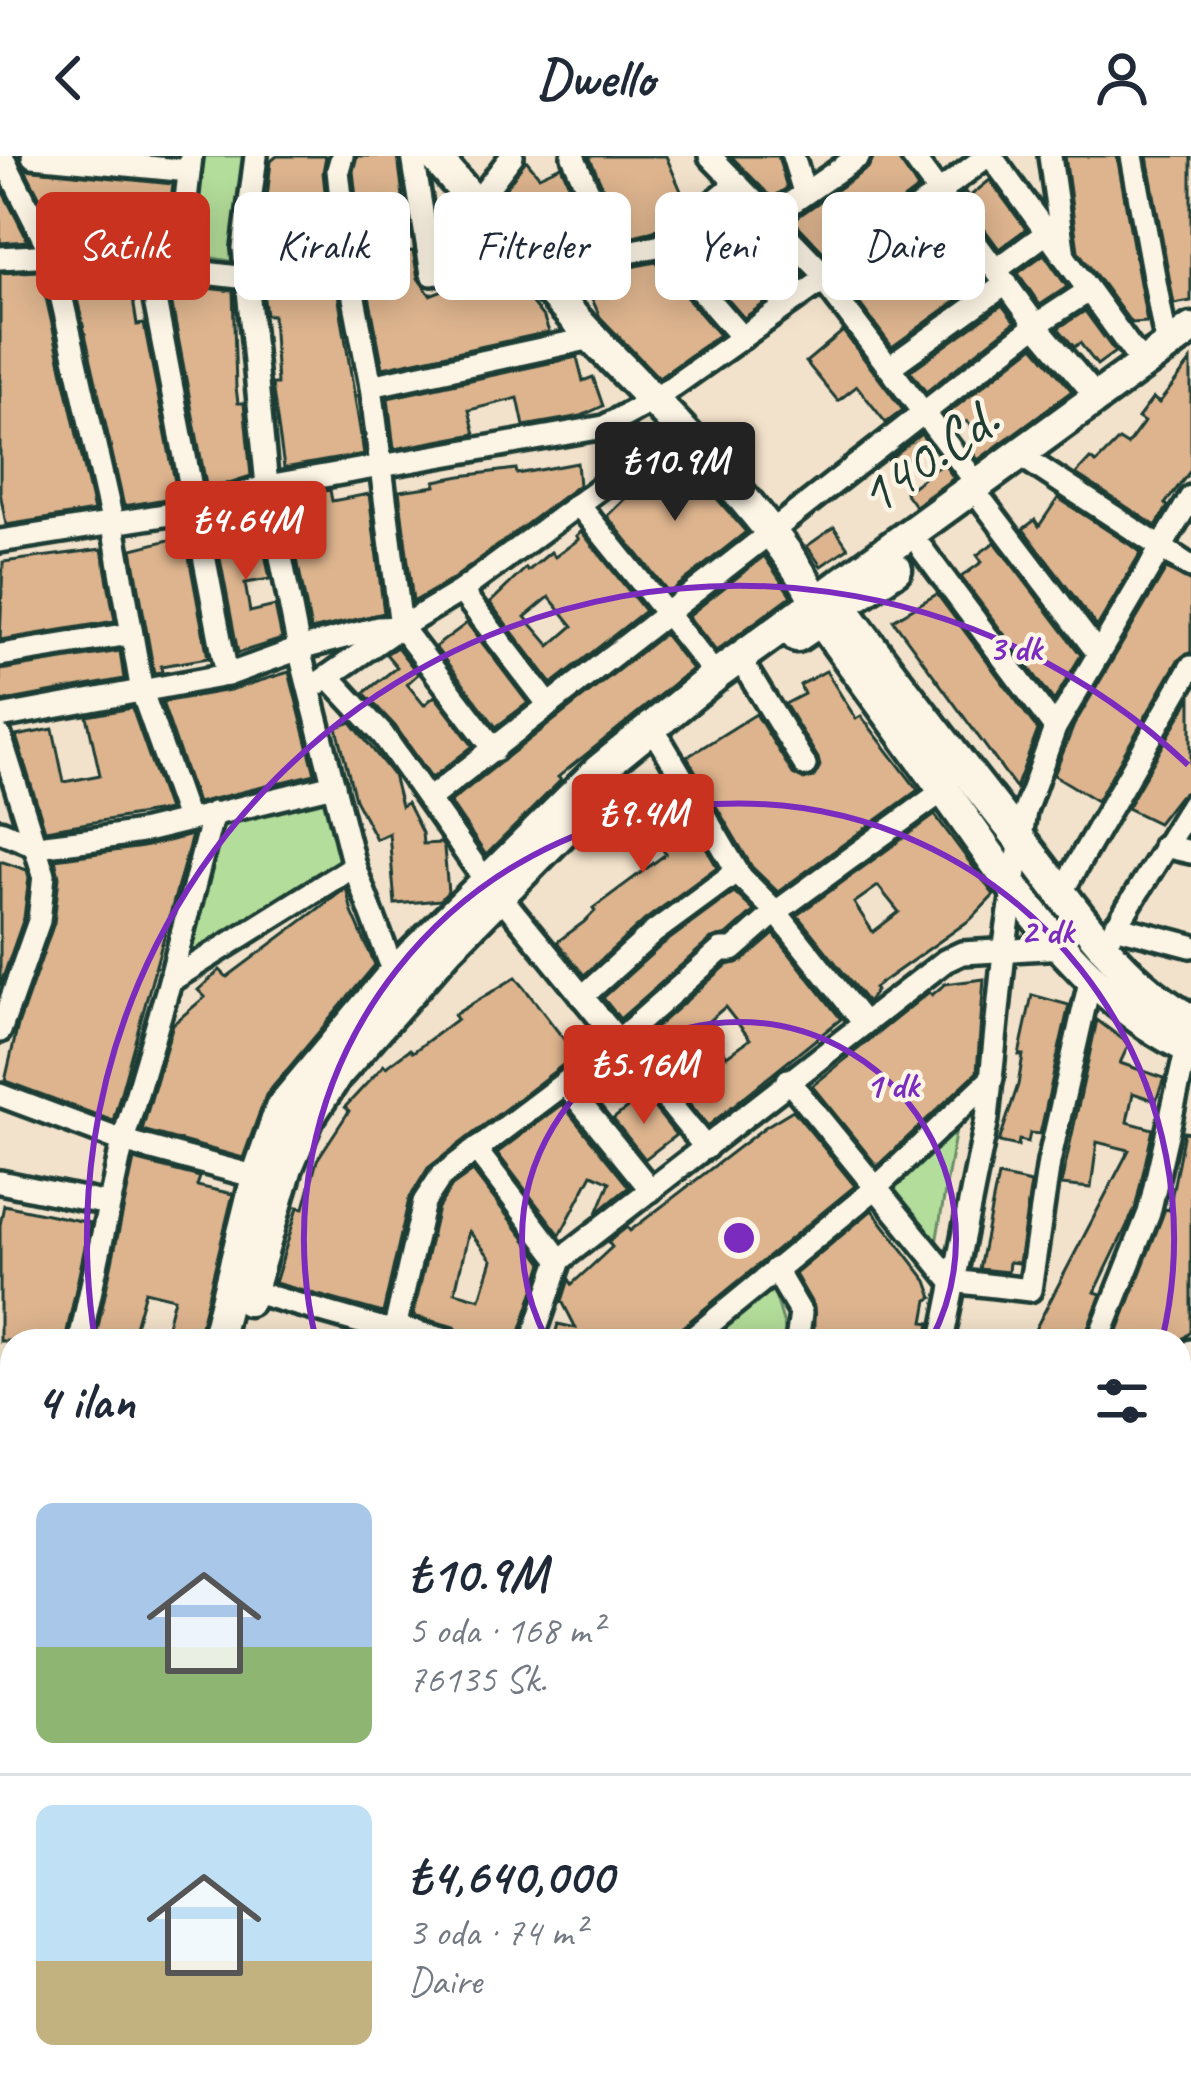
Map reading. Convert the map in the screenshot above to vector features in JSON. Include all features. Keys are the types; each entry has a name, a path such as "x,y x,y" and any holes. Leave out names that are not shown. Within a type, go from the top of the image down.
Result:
{"main road":[{"path":"434,156 466,192"},
{"path":"559,300 681,428 769,533 867,663 1061,893 1109,937 1137,980 1190,1039"},
{"name":"140.Cd.","path":"827,610 1167,347"},
{"name":"140.Cd.","path":"827,610 895,569 981,494 1032,463 1099,400"},
{"path":"895,569 882,592 867,663 944,790 1014,890 1091,977 1143,1022 1190,1039"},
{"path":"240,1329 287,1167 308,1118 337,1074 598,771 827,610"},
{"path":"219,1329 257,1177 281,1108 394,973 744,666 827,610"},
{"path":"744,666 807,649 867,663"}],"street":[{"path":"2,156 36,223"},
{"path":"33,156 190,164"},
{"path":"251,192 256,156"},
{"path":"340,192 342,156"},
{"path":"413,156 434,273"},
{"path":"484,192 512,156"},
{"path":"573,156 589,192"},
{"path":"710,156 746,192"},
{"path":"794,156 804,192"},
{"path":"798,196 859,156"},
{"path":"912,156 939,192"},
{"path":"944,192 991,158 1020,156"},
{"path":"1050,156 1065,260"},
{"path":"1132,156 1167,347"},
{"path":"991,158 1088,291 1167,347"},
{"path":"726,192 737,183"},
{"path":"891,366 1046,234"},
{"path":"798,247 822,276"},
{"path":"985,255 1099,400"},
{"path":"0,257 36,256"},
{"path":"1,534 113,525 196,510 267,486 604,427 655,399 822,281"},
{"path":"429,799 1036,325 1088,291"},
{"path":"62,300 113,525 142,692 187,819"},
{"path":"155,300 227,675"},
{"path":"249,300 267,486 299,649 319,683 334,785 354,866 394,973"},
{"path":"354,300 371,386 401,627 495,750"},
{"path":"709,300 742,338"},
{"path":"840,300 1097,652"},
{"path":"371,386 592,338"},
{"path":"319,683 461,591 681,428"},
{"path":"1032,463 1191,567"},
{"path":"944,1329 987,1119 1025,811 1055,728 1191,497"},
{"path":"578,504 664,614 744,666 805,765"},
{"path":"922,548 1055,728"},
{"path":"461,591 549,705"},
{"path":"0,717 227,675 299,649 378,628 401,627"},
{"path":"0,655 130,634"},
{"path":"1061,893 1191,667"},
{"path":"319,683 367,715 493,888 706,1148"},
{"path":"0,736 44,874 39,921 0,1031"},
{"path":"660,740 737,871 776,912 864,1023"},
{"path":"0,831 37,846 141,832 334,785"},
{"path":"395,1329 424,1202 441,1176 565,1084 721,950 733,950 776,912 944,790"},
{"path":"1191,805 1109,937 1191,946"},
{"path":"82,1329 123,1141 214,813"},
{"path":"1164,846 1191,852"},
{"path":"170,981 354,866"},
{"path":"582,997 654,932 737,871"},
{"path":"536,1329 560,1260 945,961 962,953 1063,947"},
{"path":"788,1080 952,1281 1030,1290 1048,1162 1091,977"},
{"path":"1103,1329 1154,1196 1190,1039"},
{"path":"703,1329 878,1187 992,1078"},
{"path":"565,1084 651,1190"},
{"path":"0,1095 123,1141 257,1177"},
{"path":"476,1150 560,1260"},
{"path":"1,1185 108,1204"},
{"path":"775,1269 802,1313 799,1329"},
{"path":"250,1291 380,1329"}],"green space":[{"path":"204,156 247,156 240,192 234,192 234,262 210,257 210,192 197,192"},
{"path":"324,789 344,860 188,961 184,952 219,814"},
{"path":"957,1123 935,1249 890,1187"},
{"path":"773,1288 785,1329 712,1329 750,1295"}],"building":[{"path":"277,156 326,156 325,192 268,192 271,161"},
{"path":"357,156 398,156 402,192 355,192"},
{"path":"589,156 666,156 681,192 655,192 655,230 631,237 631,192 605,192"},
{"path":"731,156 778,156 787,188 766,192"},
{"path":"874,156 897,156 918,189 833,192 868,168"},
{"path":"1065,156 1117,156 1147,322 1131,323 1078,251"},
{"path":"1147,156 1191,156 1191,301 1174,304"},
{"path":"526,160 539,176 561,166 572,192 503,192"},
{"path":"25,169 173,184 172,192 37,192"},
{"path":"990,180 1026,229 999,249 985,230 985,192 975,192"},
{"path":"1,188 28,241 0,243"},
{"path":"822,200 822,251 798,225 798,217"},
{"path":"410,251 418,278 430,295 434,293 434,300 530,300 549,332 383,368 370,300 410,300"},
{"path":"1044,254 1067,287 1040,305 1018,273"},
{"path":"655,262 655,300 689,300 719,335 659,378 600,317 593,300 631,300 631,267"},
{"path":"36,271 36,300 47,300 94,511 6,525 0,492 0,273"},
{"path":"210,289 233,291 236,387 238,403 244,403 251,476 207,490 171,300 210,300"},
{"path":"77,300 133,300 137,325 144,324 178,497 124,506"},
{"path":"264,300 339,300 364,454 284,468 272,384 277,384 273,315 266,315"},
{"path":"728,300 769,300 744,318"},
{"path":"857,300 957,300 892,347"},
{"path":"1002,305 1015,322 926,392 910,371"},
{"path":"1085,311 1115,352 1097,365 1080,343 1074,347 1058,328"},
{"path":"843,331 903,410 886,423 857,386 838,401 806,362"},
{"path":"1034,346 1072,391 978,460 967,445 977,437 967,421 955,429 944,416"},
{"path":"577,357 583,381 593,377 603,406 581,416 524,426 518,398 469,410 475,434 394,449 388,398"},
{"path":"1191,361 1191,470 1165,504 1156,526 1076,474 1090,459 1096,463 1119,440 1127,445 1144,422 1138,418 1153,398 1159,403"},
{"path":"921,434 929,445 893,468 888,460"},
{"path":"681,457 746,532 669,593 607,516 646,478"},
{"path":"577,463 579,485 453,579 413,602 399,491 436,486 435,481 461,476 516,469 517,474"},
{"path":"943,463 954,478 915,506 905,492"},
{"path":"330,490 332,501 369,494 384,613 311,630 288,514 313,510 311,494"},
{"path":"1058,498 1141,552 1097,627 1023,529 1035,520 1039,526"},
{"path":"258,519 270,579 245,583 250,612 275,606 282,639 238,653 214,527"},
{"path":"834,527 848,548 821,566 807,546"},
{"path":"581,531 645,611 552,684 490,603 526,568 528,571 551,552 555,557 579,539 576,536","holes":["549,597 573,626 550,646 525,617"]},
{"path":"185,536 208,658 161,666 162,672 154,673 132,549"},
{"path":"995,542 1081,655 1054,701 961,577 982,562 977,555"},
{"path":"102,549 115,621 0,640 3,562"},
{"path":"764,556 791,596 716,651 688,616"},
{"path":"1166,569 1191,582 1191,652 1178,660 1097,801 1054,775 1074,725"},
{"path":"937,594 1038,730 1016,788 893,620"},
{"path":"467,623 528,703 496,727 435,647"},
{"path":"664,634 692,669 558,777 561,780 486,855 450,802"},
{"path":"397,647 418,674 407,684 424,705 435,696 473,746 432,778 364,693 397,667 386,654"},
{"path":"120,651 124,679 0,702 0,670"},
{"path":"826,671 856,719 861,716 918,790 778,892 752,867 687,757 756,714 793,774 804,780 814,777 820,766 818,758 785,704 804,694 800,685"},
{"path":"289,672 315,774 197,803 162,702 230,690"},
{"path":"1191,697 1191,790 1179,796 1158,823 1127,808"},
{"path":"132,708 168,810 45,830 16,736 53,729 64,782 100,775 87,716"},
{"path":"351,722 393,775 401,806 407,803 423,844 441,843 444,848 448,892 440,900 395,904 389,833 376,839 355,799 339,736 337,727"},
{"path":"666,779 717,867 645,920 584,975 557,942 584,922 593,908 666,854 647,828 629,839 613,812"},
{"path":"935,815 994,895 971,919 874,988 867,1002 797,915","holes":["878,886 899,912 873,932 854,903"]},
{"path":"192,835 113,1121 5,1081 18,1025 54,923 59,877 55,859"},
{"path":"0,861 27,870 29,877 24,918 0,986"},
{"path":"346,888 375,965 266,1095 243,1158 142,1130 173,1024 205,997 198,990 220,970 227,977"},
{"path":"734,892 754,911 727,935 711,939 620,1019 603,998 663,944"},
{"path":"774,934 841,1019 708,1126 639,1042 727,965 743,961","holes":["725,1007 750,1039 727,1056 703,1026"]},
{"path":"516,977 576,1055 428,1168 409,1199 383,1313 275,1283 298,1207 304,1208 317,1160 349,1111 345,1107 384,1065 410,1049 413,1052 457,1019 454,1015"},
{"path":"984,979 977,1072 877,1166 812,1086 929,992 932,995 945,984"},
{"path":"1032,995 1069,1005 1040,1134 1030,1133 1028,1142 1019,1140 1018,1146 999,1142 1018,1085 1023,1055 1019,1055"},
{"path":"1097,1020 1129,1044 1120,1063 1164,1078 1156,1101 1133,1093 1127,1122 1153,1129 1135,1209 1095,1292 1101,1294 1088,1329 1035,1329 1129,1150 1097,1142 1091,1188 1061,1185"},
{"path":"644,1095 676,1135 645,1159 613,1119"},
{"path":"562,1104 629,1187 597,1213 610,1182 592,1174 560,1235 497,1153"},
{"path":"793,1110 855,1186 680,1329 557,1329 558,1324 576,1328 562,1301 569,1279 572,1284 612,1247 608,1242 627,1227 630,1231"},
{"path":"1184,1132 1191,1133 1191,1329 1119,1329 1165,1209 1169,1210"},
{"path":"134,1160 200,1177 197,1186 233,1194 200,1329 166,1329 174,1298 145,1291 134,1329 98,1329"},
{"path":"473,1171 543,1263 521,1329 456,1329 413,1316 438,1208 452,1186","holes":["469,1231 492,1260 480,1299 455,1292"]},
{"path":"998,1176 1031,1183 1019,1263 1009,1262 1008,1272 979,1269"},
{"path":"4,1205 90,1223 68,1329 0,1329"},
{"path":"872,1210 927,1281 933,1298 928,1300 924,1322 930,1323 929,1329 814,1329 814,1307 795,1274"}]}
